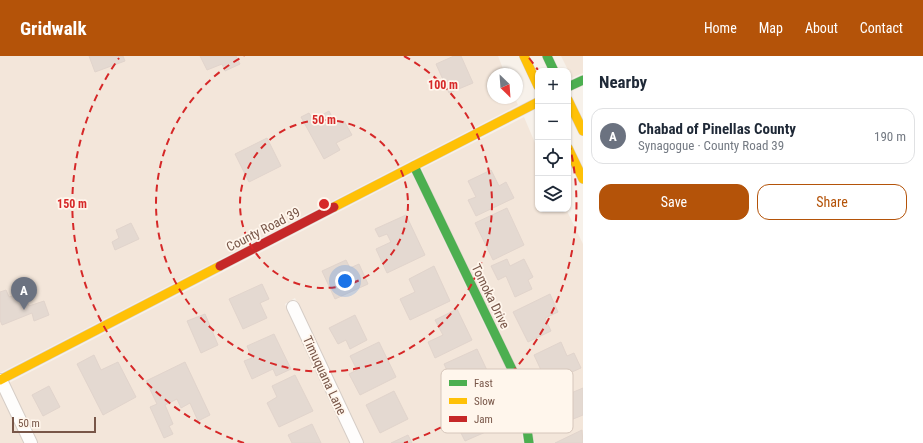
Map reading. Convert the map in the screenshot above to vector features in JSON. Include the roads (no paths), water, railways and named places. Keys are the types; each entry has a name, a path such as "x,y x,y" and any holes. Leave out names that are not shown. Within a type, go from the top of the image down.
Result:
{"street":[{"path":"524,56 535,80"},
{"path":"547,56 553,68"},
{"path":"571,86 583,80"},
{"name":"County Road 39","path":"1,380 535,104"},
{"path":"570,104 583,132"},
{"path":"571,154 583,179"},
{"name":"Tomoka Drive","path":"414,166 512,369"},
{"name":"Timuquana Lane","path":"293,307 357,443"},
{"path":"1,380 31,443"},
{"name":"Tomoka Drive","path":"528,433 529,443"}],"place":[{"name":"Chabad of Pinellas County","path":"24,310"}]}
